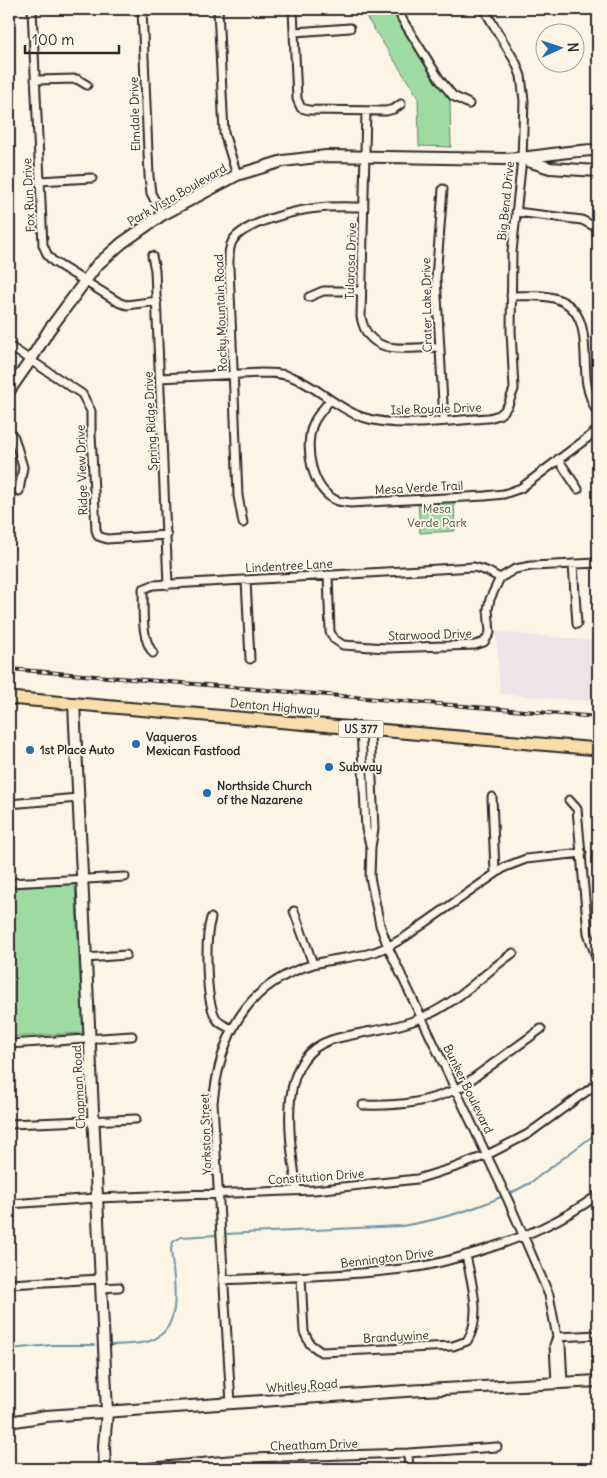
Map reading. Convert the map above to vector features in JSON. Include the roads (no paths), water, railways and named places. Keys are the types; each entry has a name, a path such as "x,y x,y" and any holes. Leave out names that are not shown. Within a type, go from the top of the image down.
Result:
{"main road":[{"name":"Denton Highway","path":"9,698 598,749"}],"street":[{"name":"Fox Run Drive","path":"32,9 43,245 54,262 120,303 127,305 157,302"},
{"name":"Elmdale Drive","path":"142,9 149,176 151,193 162,215"},
{"path":"218,9 224,133 237,175"},
{"path":"293,9 297,99 301,108 309,110 386,111 394,109 401,104"},
{"path":"399,9 400,17 440,80 453,96 469,104"},
{"name":"Big Bend Drive","path":"484,9 504,42 521,76 524,102 522,159 512,252 511,296 514,389 508,404"},
{"path":"295,32 350,28"},
{"path":"35,80 77,79 88,85"},
{"name":"Tularosa Drive","path":"366,111 361,317 363,328 378,345 389,347 439,347"},
{"name":"Park Vista Boulevard","path":"9,391 49,330 97,265 122,242 162,215 237,175 283,161 326,156 522,159 578,150 598,150"},
{"name":"Park Vista Boulevard","path":"522,159 550,168 598,171"},
{"path":"39,181 92,178"},
{"name":"Crater Lake Drive","path":"443,188 436,278 444,421"},
{"name":"Rocky Mountain Road","path":"244,523 238,496 229,266 229,250 232,241 242,232 257,224 305,210 334,207 364,207"},
{"path":"516,212 582,220 597,228"},
{"name":"Spring Ridge Drive","path":"152,256 157,302 168,584"},
{"path":"309,297 323,291 362,291"},
{"path":"511,296 551,297 566,304 575,312 583,332 589,394 598,414"},
{"name":"Ridge View Drive","path":"9,346 82,394 91,411 96,530 98,536 107,539 167,535"},
{"name":"Isle Royale Drive","path":"160,378 278,374 301,381 349,412 375,421 414,422 489,418 499,415 508,404"},
{"name":"Mesa Verde Trail","path":"330,400 314,422 310,452 316,479 322,488 337,500 350,503 504,494 521,488 598,430"},
{"path":"9,433 14,437 23,467 19,492"},
{"path":"558,459 578,490"},
{"path":"500,578 514,568 598,563"},
{"path":"573,564 577,624"},
{"name":"Lindentree Lane","path":"153,653 148,646 145,634 143,589 154,585 474,567 487,570 500,578"},
{"name":"Starwood Drive","path":"328,575 330,632 334,639 343,644 386,648 475,645 484,642 490,633 488,609 490,599 500,578"},
{"path":"246,580 250,659"},
{"name":"Chapman Road","path":"74,704 108,1412 104,1446 105,1469"},
{"name":"Bunker Boulevard","path":"366,729 373,791 374,829 370,877 380,926 388,947 487,1155 549,1295 557,1337 554,1345 560,1383"},
{"name":"Bunker Boulevard","path":"366,729 364,792 366,830 371,847"},
{"path":"364,792 373,791"},
{"path":"9,804 78,798"},
{"path":"492,798 496,872"},
{"path":"568,800 577,809 588,933 598,963"},
{"name":"Yorkston Street","path":"231,1404 214,1103 216,1076 232,1029 247,1006 266,987 277,980 313,964 367,954 388,947 504,867 526,859 582,853"},
{"path":"9,883 125,877"},
{"path":"294,911 313,964"},
{"path":"212,918 207,934 210,993 216,1018 220,1023 232,1029"},
{"path":"297,1190 290,1125 291,1089 296,1073 313,1050 330,1040 401,1024 422,1018 441,1009 513,953"},
{"path":"86,958 126,955"},
{"path":"364,1105 392,1106 415,1102 434,1098 456,1089 541,1029"},
{"path":"9,1044 132,1036"},
{"name":"Constitution Drive","path":"9,1204 97,1198 297,1190 417,1179 456,1168 487,1155 538,1129 598,1083"},
{"path":"9,1124 136,1119"},
{"name":"Bennington Drive","path":"223,1280 340,1275 418,1267 466,1256 524,1237 549,1226 598,1194"},
{"name":"Brandywine","path":"301,1277 304,1332 310,1344 320,1352 453,1346 467,1341 474,1327 475,1303 466,1256"},
{"path":"9,1284 101,1283 119,1287"},
{"path":"557,1337 598,1335"},
{"name":"Whitley Road","path":"9,1422 46,1416 405,1391 598,1381"},
{"name":"Cheatham Drive","path":"132,1469 250,1458 408,1453 497,1447"},
{"path":"408,1453 409,1469"},
{"path":"250,1458 250,1469"}],"waterway":[{"path":"511,1193 530,1183 598,1132"},
{"path":"225,1234 402,1226 454,1214 503,1196"},
{"path":"111,1345 136,1344 150,1341 161,1335 169,1325 175,1301 171,1249 173,1242 181,1237 216,1235"},
{"path":"9,1349 52,1345 94,1345"}],"railway":[{"path":"9,669 598,717"}],"place":[{"name":"Vaqueros Mexican Fastfood","path":"136,744"},
{"name":"1st Place Auto","path":"30,750"},
{"name":"Subway","path":"329,767"},
{"name":"Northside Church of the Nazarene","path":"207,793"}],"park label":[{"name":"Mesa Verde Park","path":"437,516"}]}
